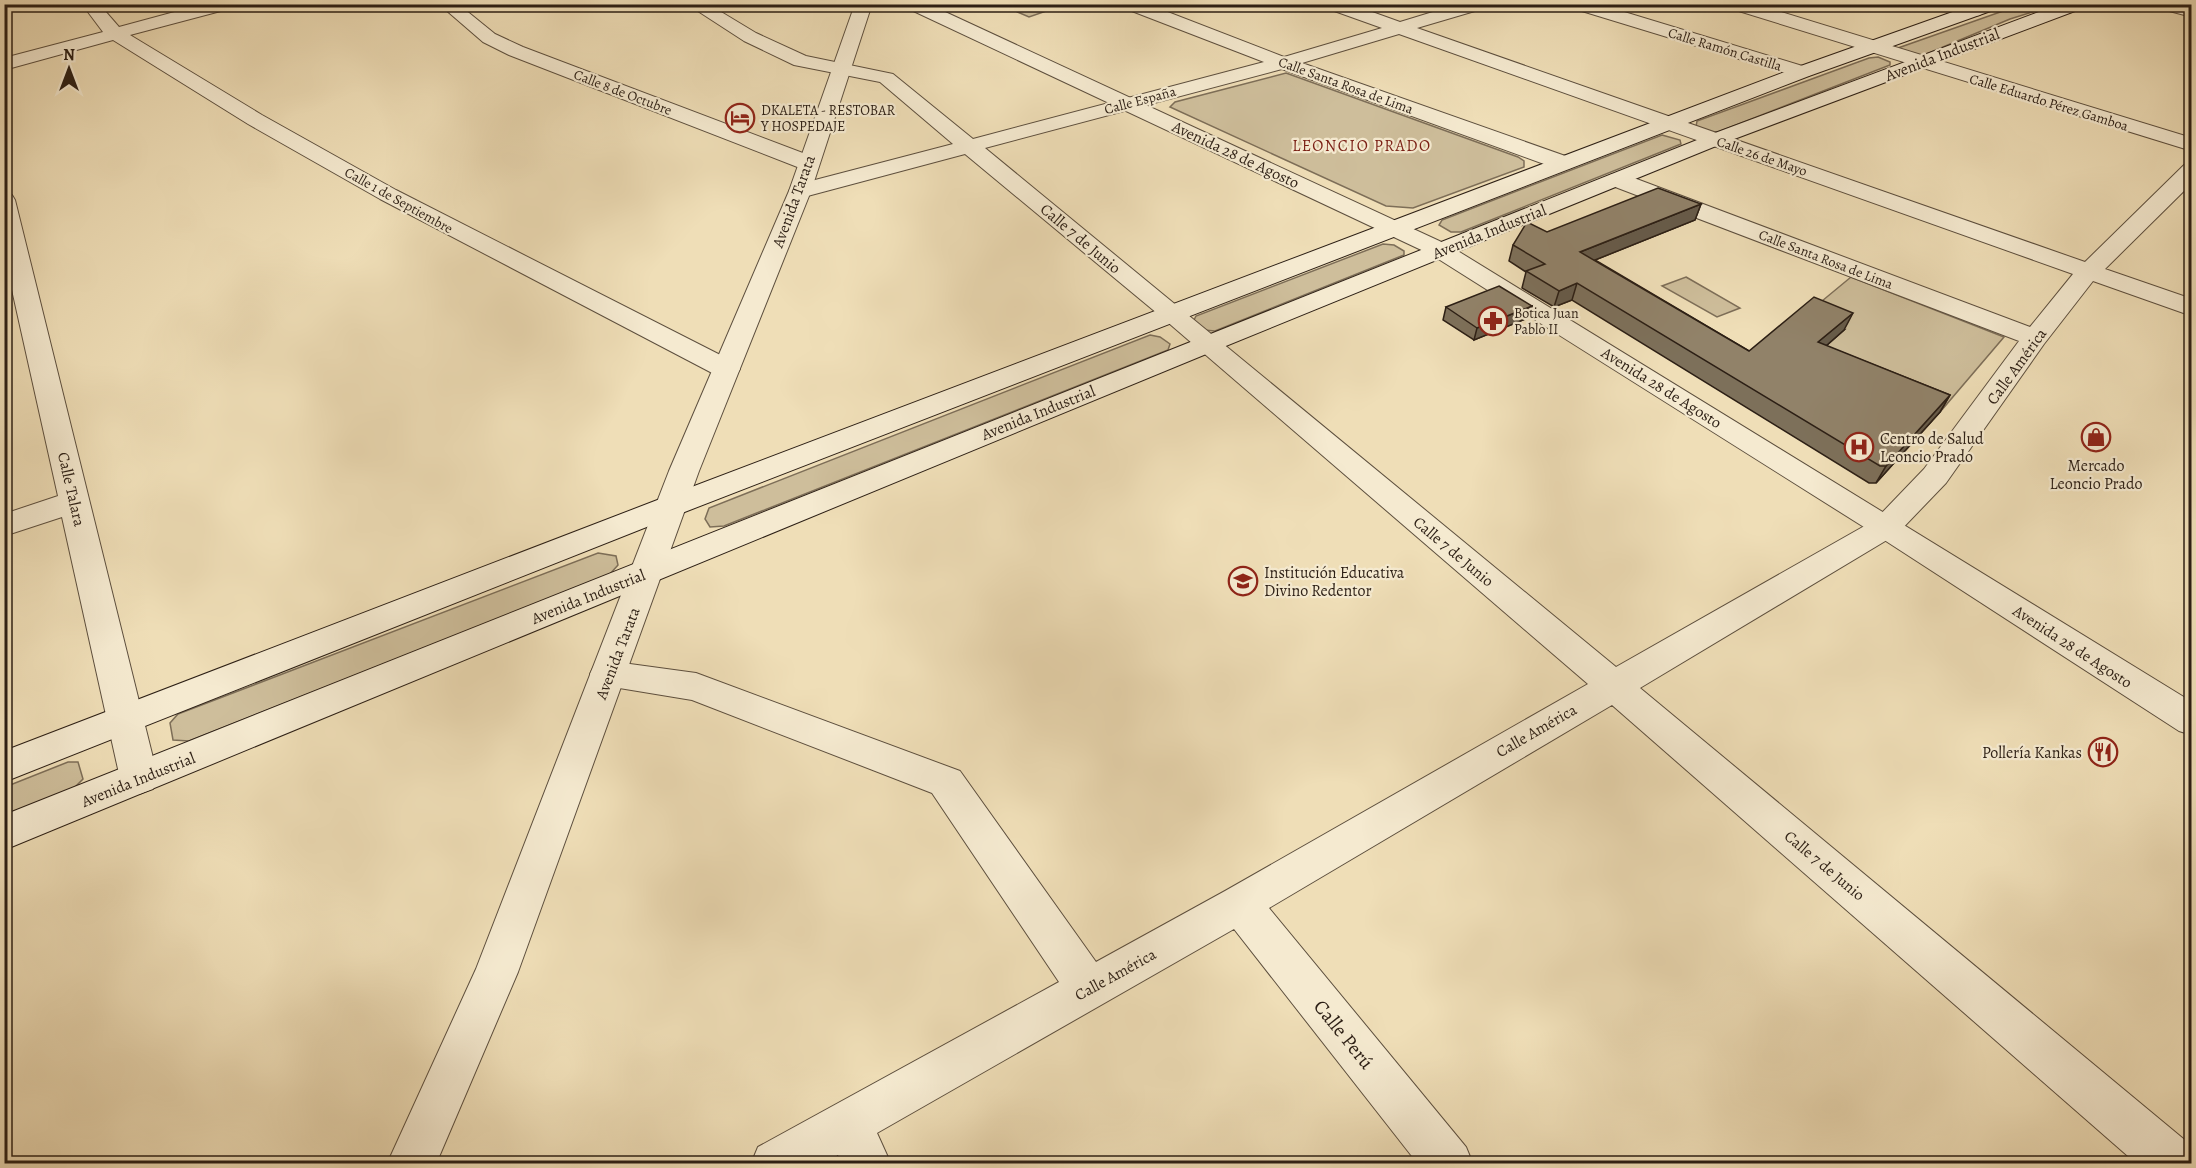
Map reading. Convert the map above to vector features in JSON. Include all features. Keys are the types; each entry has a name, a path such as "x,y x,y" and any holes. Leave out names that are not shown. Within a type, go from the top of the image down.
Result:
{"street":[{"name":"Calle 1 de Septiembre","path":"90,4 115,34 235,108 418,211 726,369"},
{"path":"4,63 226,4"},
{"name":"Calle 8 de Octubre","path":"447,4 489,38 516,51 808,163"},
{"name":"Calle 7 de Junio","path":"695,4 750,37 801,61 886,78 1173,314 1614,685 2175,1164"},
{"name":"Avenida Tarata","path":"411,1164 496,972 671,506 800,191 864,4"},
{"name":"Avenida 28 de Agosto","path":"913,4 1440,250 1886,526 2192,721"},
{"name":"Calle Santa Rosa de Lima","path":"1130,4 1283,63 1563,163"},
{"name":"Calle 26 de Mayo","path":"1332,4 2192,308"},
{"name":"Calle España","path":"800,191 1283,63 1479,4"},
{"name":"Calle Ramón Castilla","path":"1578,4 1802,72"},
{"name":"Calle Eduardo Pérez Gamboa","path":"1735,4 2192,145"},
{"path":"1951,4 1974,11"},
{"name":"Avenida Industrial","path":"4,767 127,721 671,506 1563,163 1802,72 1993,4"},
{"name":"Avenida Industrial","path":"4,833 1714,140 2077,4"},
{"path":"2164,4 2192,12"},
{"name":"Calle América","path":"775,1164 857,1143 1089,988 1240,904 1886,526 1935,476 2035,338 2088,271 2192,170"},
{"name":"Calle Santa Rosa de Lima","path":"1618,180 2035,338"},
{"name":"Calle Talara","path":"4,200 17,312 75,501 140,778"},
{"path":"4,526 75,501"},
{"path":"608,674 696,687 946,782 1089,988"},
{"name":"Calle Perú","path":"1240,904 1449,1164"}],"shaded area":[{"path":"1064,5 1029,17 1006,7"},
{"path":"2020,5 2055,5 2010,19 1924,55 1912,56 1898,48"},
{"path":"1878,57 1890,62 1890,65 1718,132 1707,132 1696,127 1697,121 1869,58"},
{"name":"LEONCIO PRADO","path":"1286,73 1518,157 1524,161 1524,167 1413,208 1386,206 1170,107 1175,102"},
{"path":"1662,135 1680,140 1681,144 1461,232 1451,232 1439,225 1442,220"},
{"path":"1383,244 1394,245 1404,251 1404,255 1215,331 1204,330 1193,322 1196,316"},
{"path":"1686,277 1740,308 1717,317 1662,286"},
{"path":"1851,277 2004,337 1940,412 1770,344"},
{"path":"1150,335 1160,337 1170,344 1168,350 724,526 710,527 705,519 709,508"},
{"path":"598,553 616,556 618,565 609,575 189,741 173,740 170,723 178,714"},
{"path":"68,762 78,762 83,779 73,789 5,816 5,787"}],"building":[{"path":"1658,188 1701,204 1580,252 1749,351 1814,297 1853,313 1818,342 1950,395 1886,466 1880,466 1577,283 1559,291 1526,271 1545,264 1513,245 1527,222 1547,232"},
{"path":"1499,286 1532,306 1477,328 1446,307"}],"place":[{"name":"DKALETA - RESTOBAR Y HOSPEDAJE","path":"740,118"},
{"name":"Botica Juan Pablo II","path":"1493,321"},
{"name":"Mercado Leoncio Prado","path":"2096,437"},
{"name":"Centro de Salud Leoncio Prado","path":"1859,447"},
{"name":"Institución Educativa Divino Redentor","path":"1243,581"},
{"name":"Pollería Kankas","path":"2103,752"}],"district":[{"name":"LEONCIO PRADO","path":"1362,145"}]}
